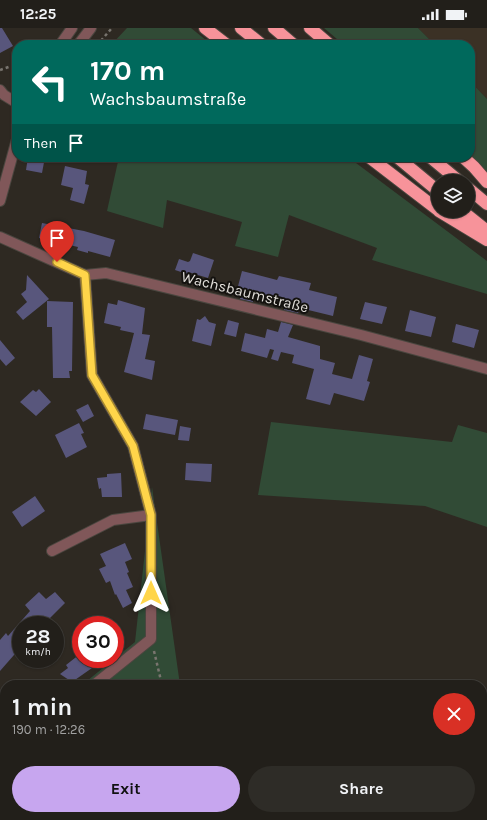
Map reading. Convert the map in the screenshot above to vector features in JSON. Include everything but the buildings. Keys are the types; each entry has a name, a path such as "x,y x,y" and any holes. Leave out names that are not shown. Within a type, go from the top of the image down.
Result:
{"highway":[{"path":"205,28 221,40"},
{"path":"241,28 256,40"},
{"path":"274,28 288,40"},
{"path":"310,28 324,40"},
{"path":"375,162 431,205"},
{"path":"403,162 431,185"},
{"path":"436,162 451,174"},
{"path":"468,162 487,182"},
{"path":"475,194 487,204"},
{"path":"451,218 487,240"},
{"path":"471,218 487,231"}],"street":[{"path":"64,40 72,28"},
{"path":"82,40 91,28"},
{"path":"0,90 4,95 12,100"},
{"path":"0,201 12,157"},
{"name":"Wachsbaumstraße","path":"0,237 85,275 106,273 361,335 487,369"},
{"path":"85,275 92,375 133,446 151,515 151,639 100,680"},
{"path":"52,551 113,520 151,515"}],"path":[{"path":"101,40 112,28"},
{"path":"0,70 12,66"},
{"path":"151,639 161,680"}],"shaded area":[{"path":"418,28 487,28 487,99 475,86 475,40 430,40"}],"green space":[{"path":"127,28 191,28 206,40 116,40"},
{"path":"324,28 418,28 430,40 338,40"},
{"path":"475,86 487,99 487,173 475,161"},
{"path":"118,162 355,162 487,261 487,294 372,260 377,248 289,215 278,257 235,246 242,222 167,200 163,228 107,211"},
{"path":"271,422 452,442 458,425 487,433 487,527 425,506 258,495"},
{"path":"152,487 179,680 88,680 103,668 124,668 124,651 135,642"}],"route":[{"path":"57,262 85,275 92,375 133,446 151,515 151,593"}]}
